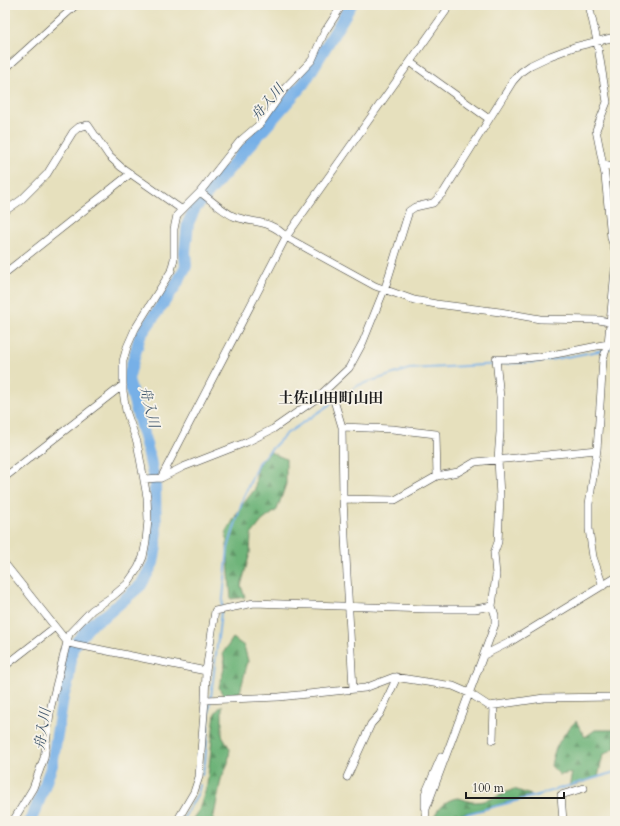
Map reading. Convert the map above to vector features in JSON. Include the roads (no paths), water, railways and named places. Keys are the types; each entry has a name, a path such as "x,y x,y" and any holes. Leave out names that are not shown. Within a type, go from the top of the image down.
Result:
{"street":[{"path":"5,69 76,5"},
{"path":"13,821 33,788 44,758 51,706 68,643 69,634 82,619 126,584 138,568 146,541 148,520 144,479 137,442 126,411 123,385 123,361 135,328 171,271 174,259 174,229 177,214 181,209 204,195 240,141 261,123 286,87 312,60 324,33 342,5"},
{"path":"161,478 286,237 446,11 447,5"},
{"path":"589,5 597,41 607,102 596,130 606,182 611,238 615,250"},
{"path":"144,479 161,478 183,467 247,442 273,429 326,391 349,368 363,342 384,290 409,211 415,207 433,203 443,193 513,81 530,65 574,47 615,37"},
{"path":"410,62 489,119"},
{"path":"5,211 21,200 47,174 73,132 79,127 88,125 110,156 130,174 181,209"},
{"path":"602,163 615,167"},
{"path":"5,273 130,174"},
{"path":"204,195 235,217 263,222 280,230 286,237 374,286 384,290 436,304 500,312 540,319 599,320 609,322"},
{"path":"603,586 593,557 589,529 589,504 597,450 605,356 611,344 609,322 615,270"},
{"path":"424,819 426,809 452,737 495,624 496,615 492,606 496,575 494,553 498,542 500,497 498,459 500,432 496,359 515,360 542,357 611,344"},
{"path":"5,477 123,385"},
{"path":"326,391 333,397 342,427 343,499 350,607 353,689"},
{"path":"342,427 392,429 436,434 437,476"},
{"path":"343,499 395,500 437,476 458,472 475,462 597,450"},
{"path":"5,564 68,643 206,671"},
{"path":"484,655 510,642 615,578"},
{"path":"177,821 194,792 199,777 207,700 206,671 215,611 254,602 350,607 475,609 492,606"},
{"path":"5,666 55,627"},
{"path":"207,700 279,697 365,688 394,677 453,686 469,693 489,706 544,698 615,697"},
{"path":"347,777 371,724 380,714 397,677"},
{"path":"493,740 494,706"},
{"path":"563,821 561,795 584,788"}],"waterway":[{"name":"舟入川","path":"30,821 52,765 63,697 68,681 72,648 91,624 106,615 141,585 153,563 156,546 155,484 149,455 128,379 140,336 176,285 186,266 185,252 188,223 195,208 304,83 351,5"},
{"path":"608,349 615,348"},
{"path":"222,608 228,548 243,499 258,463 286,434 359,385 409,369 539,362 604,350"},
{"path":"211,697 221,612"},
{"path":"202,775 205,762 210,702"},
{"path":"439,821 535,796 615,772"},
{"path":"182,821 198,793 200,785"}],"district":[{"name":"土佐山田町山田","path":"331,398"}]}
